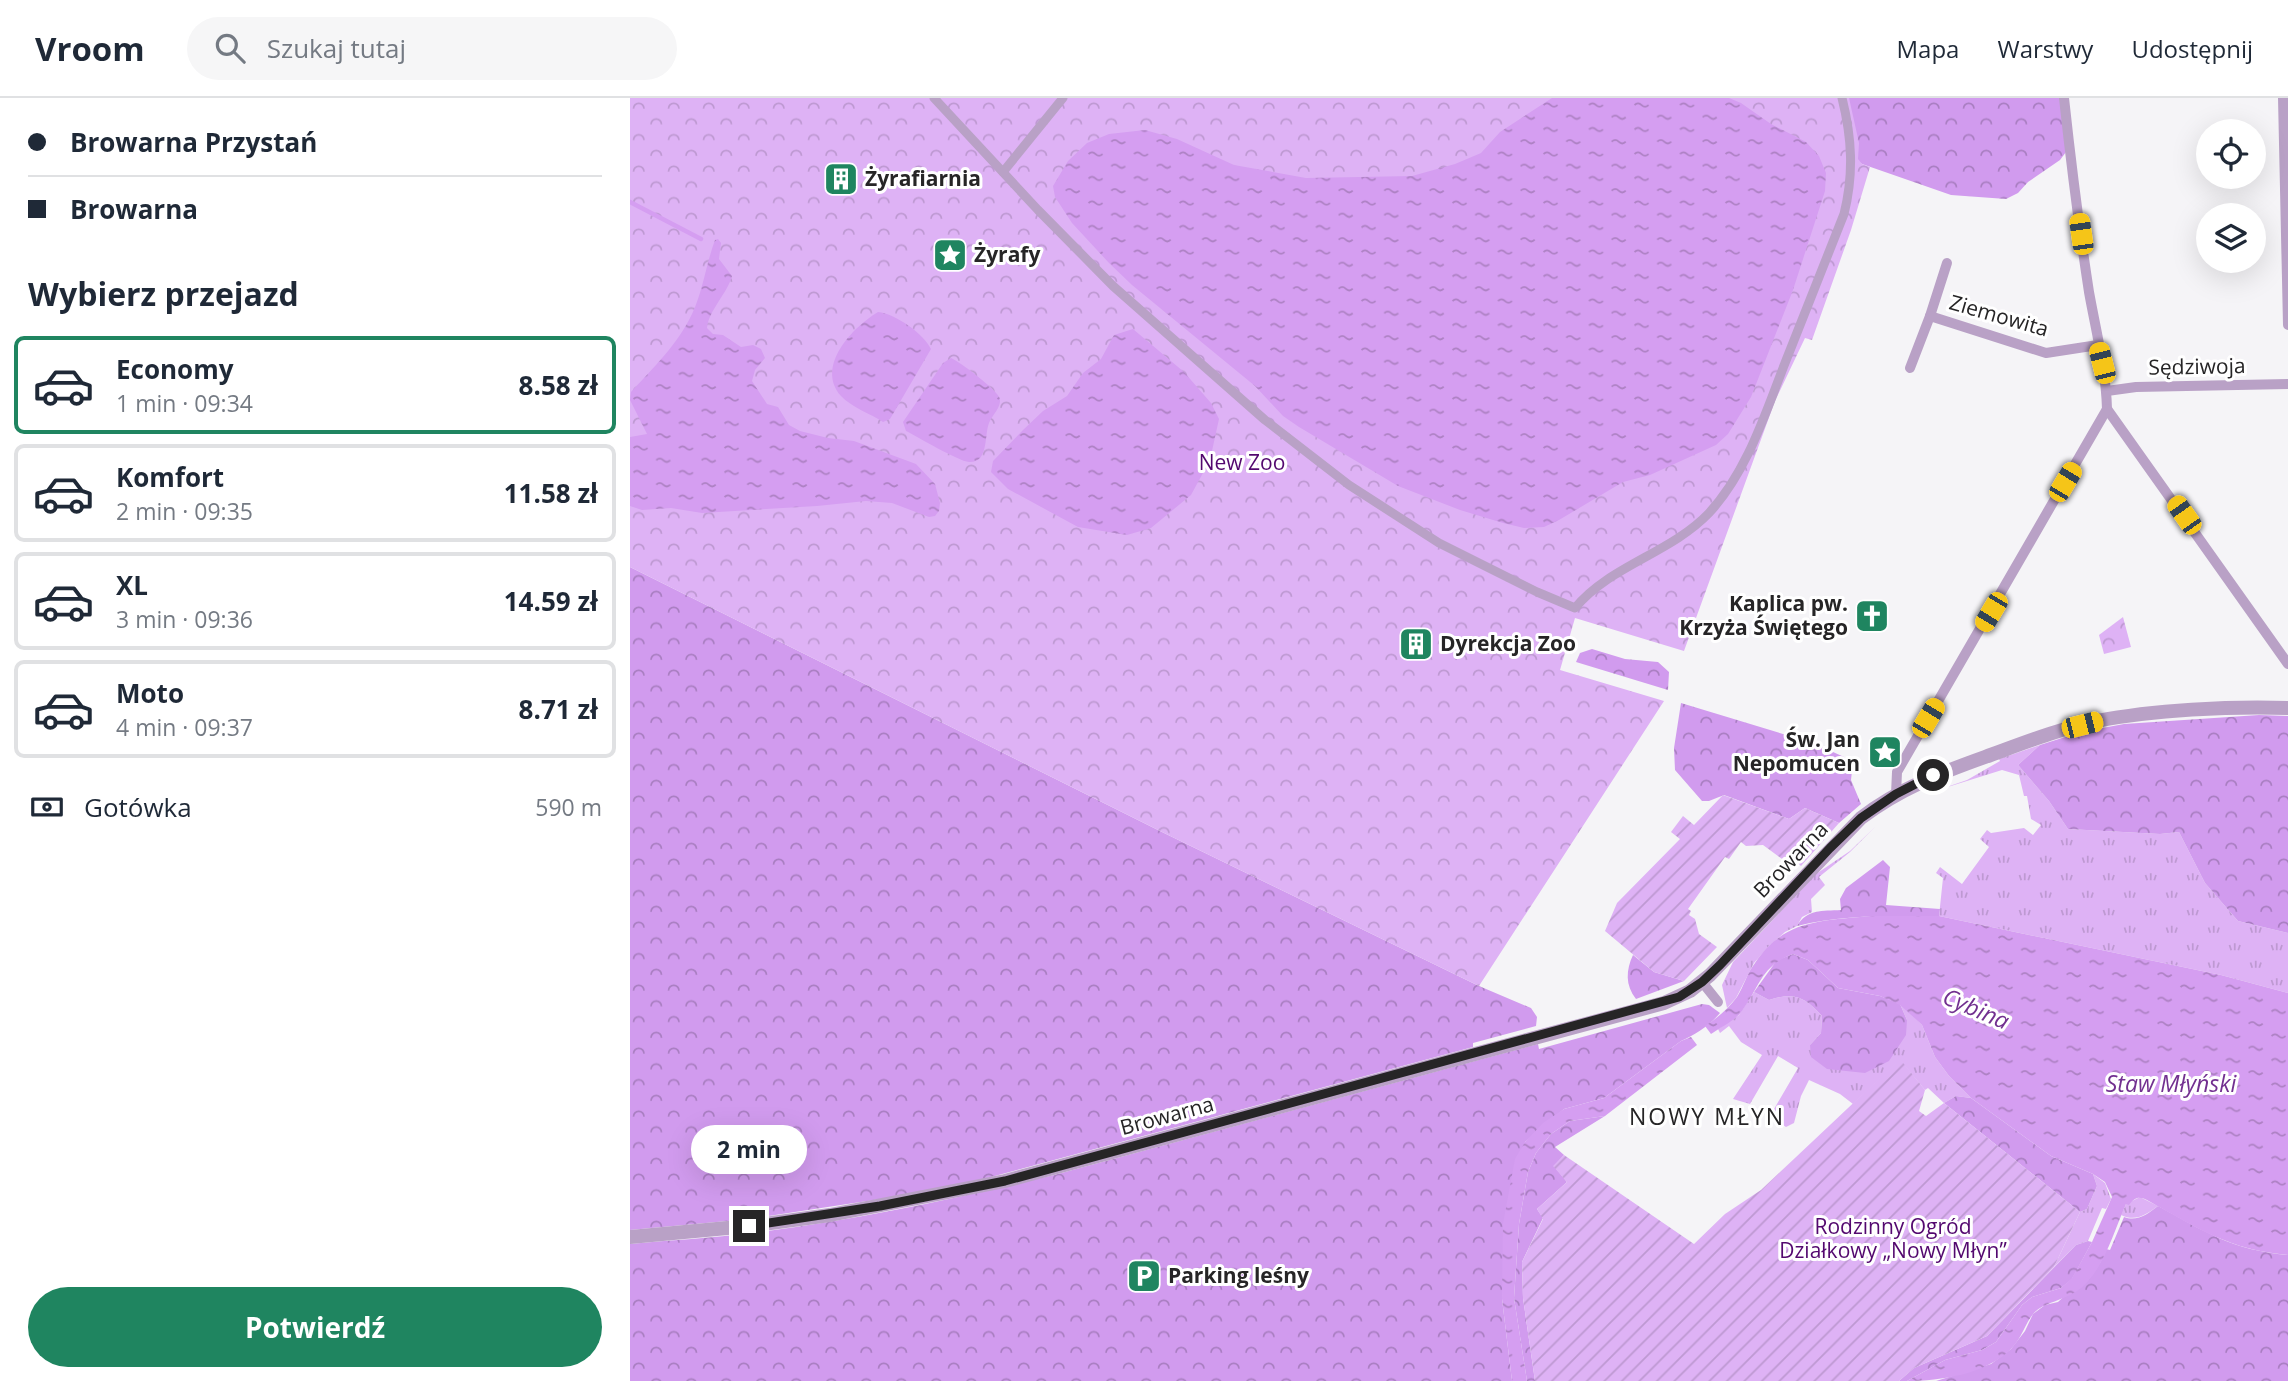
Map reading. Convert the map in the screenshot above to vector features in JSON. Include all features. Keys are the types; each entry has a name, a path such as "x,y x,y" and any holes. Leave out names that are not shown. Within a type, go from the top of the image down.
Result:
{"street":[{"path":"934,98 1113,286 1265,420 1349,485 1438,543 1575,608 1597,588 1697,525 1721,499 1744,462 1761,426 1844,214 1850,178 1850,134 1842,98"},
{"path":"1003,172 1063,98"},
{"path":"1896,794 1897,772 2107,409 2107,381 2098,345 2064,98"},
{"path":"2283,98 2288,326"},
{"name":"Ziemowita","path":"1910,368 1947,263"},
{"name":"Ziemowita","path":"1930,316 2046,353 2098,345"},
{"name":"Sędziwoja","path":"2107,391 2136,387 2288,384"},
{"path":"2107,409 2288,664"},
{"name":"Browarna","path":"630,1237 830,1215 1005,1181 1664,1003 1702,982 1845,833 1871,810 1933,775 2095,722 2176,712 2288,708"},
{"path":"1702,982 1717,1002"}],"green space":[{"name":"New Zoo","path":"630,98 1849,98 1859,143 1858,159 1870,167 1812,340 1805,338 1775,401 1684,651 1575,618 1560,670 1664,701 1479,986 1162,832 630,567"},
{"path":"1763,98 2060,98 2066,152 2060,160 2028,182 2018,193 2006,199 1951,195 1862,164"},
{"path":"630,567 1162,832 1479,986 1531,1008 1537,1017 1536,1026 1473,1043 1473,1047 976,1181 900,1196 749,1219 630,1230"},
{"path":"2123,617 2131,647 2104,654 2099,635"},
{"path":"1592,649 1625,659 1658,662 1669,672 1668,690 1576,662 1580,653"},
{"path":"1681,703 1813,743 1853,761 1851,780 1861,804 1839,823 1805,808 1789,819 1724,795 1702,801 1675,770 1674,748"},
{"path":"2259,715 2288,716 2288,933 2238,921 2205,883 2179,832 2160,834 2068,829 2049,801 2018,765 2040,745 2081,732 2124,724"},
{"path":"2040,745 2018,765 2049,801 2068,829 2160,834 2179,832 2205,883 2238,921 2288,933 2288,993 2221,975 1939,916 1943,878 1936,873 1940,867 1962,884 1989,847 1980,839 1987,830 1991,833 2024,828 2033,835 2041,825 2031,819 2027,796 2024,796 2019,775 2002,770 1935,791 1967,780 2000,761 1999,759"},
{"path":"1723,795 1789,819 1805,808 1839,823 1801,866 1794,859 1789,864 1763,845 1746,846 1741,842 1729,859 1725,857 1688,909 1691,911 1689,915 1695,919 1699,934 1717,947 1684,981 1654,972 1605,931 1617,903 1680,839 1671,832 1683,816 1694,825"},
{"path":"1875,827 1850,852 1819,877 1825,885 1811,899 1812,912 1802,917 1797,926 1769,946 1754,963 1736,998 1727,1008 1722,985 1733,962 1816,874 1850,851"},
{"path":"1883,860 1890,867 1886,905 1940,909 1939,916 1850,918 1797,926 1810,914 1841,910 1840,899 1846,888"},
{"path":"1793,954 1808,960 1838,988 1880,996 1900,1004 1907,1020 1906,1035 1889,1061 1865,1073 1827,1069 1811,1057 1810,1045 1821,1033 1822,1016 1804,1000 1785,996 1769,1000 1754,992 1777,960"},
{"path":"1633,955 1654,972 1684,981 1636,999 1628,977"},
{"path":"1754,992 1769,1000 1792,996 1804,1000 1816,1009 1822,1016 1821,1033 1810,1045 1907,1020 1900,1004 1922,1025 1935,1057 1971,1098 1956,1096 1944,1103 1928,1088 1925,1090 1900,1060 1853,1104 1840,1094 1809,1080 1801,1096 1794,1123 1786,1127 1770,1116 1798,1068 1778,1056 1750,1104 1733,1099 1762,1055 1741,1042 1729,1026 1720,1033 1718,1029 1739,1015"},
{"path":"1702,1004 1709,1005 1720,1013 1712,1022 1681,1041 1604,1098 1564,1109 1525,1142 1502,1299 1512,1381 630,1381 630,1244 791,1228 980,1192 1054,1175 1538,1044 1539,1049"},
{"name":"Rodzinny Ogród Działkowy „Nowy Młyn”","path":"1900,1059 1925,1090 1919,1111 1926,1116 1944,1103 2080,1212 2054,1267 1987,1336 1914,1368 1899,1381 1535,1381 1523,1298 1522,1262 1543,1219 1537,1209 1567,1182 1553,1166 1564,1155 1694,1244 1725,1214 1761,1190"},
{"path":"1956,1096 1971,1098 2051,1156 2093,1174 2097,1186 2087,1209 2080,1212 1944,1103"},
{"path":"1605,1116 1555,1147 1564,1155 1554,1166 1567,1182 1537,1209 1543,1218 1522,1262 1523,1298 1535,1381 1527,1381 1514,1298 1519,1224 1528,1172 1536,1153 1551,1134 1570,1121"},
{"path":"2093,1174 2105,1183 2111,1199 2106,1209 2102,1208 2088,1241 2076,1245 2054,1267 2080,1212 2087,1209 2097,1186"},
{"path":"2140,1197 2158,1206 2140,1217 2121,1215 2126,1204"},
{"path":"2158,1206 2205,1232 2235,1244 2268,1253 2288,1255 2288,1381 1936,1381 1991,1364 2011,1349 2025,1331 2033,1314 2045,1305 2058,1302 2100,1263 2106,1249 2110,1250 2124,1217 2138,1218"},
{"path":"2092,1242 2072,1279 2061,1288 2032,1297 2022,1305 1996,1342 1982,1350 1945,1360 1907,1381 1899,1381 1914,1368 1987,1336 2076,1245"}],"water":[{"path":"1552,98 1729,98 1806,142 1819,156 1826,173 1825,191 1793,290 1751,397 1728,434 1716,445 1650,475 1623,482 1544,527 1524,528 1503,523 1398,486 1299,427 1283,416 1255,386 1132,285 1072,223 1055,197 1053,186 1068,161 1087,143 1109,134 1145,130 1177,139 1234,165 1306,178 1412,176 1455,164 1481,153 1500,132"},
{"path":"718,239 721,243 719,259 732,276 708,321 707,328 713,334 723,335 741,347 753,345 761,349 765,358 755,370 752,381 767,404 778,407 789,425 800,431 828,438 854,441 916,464 935,484 940,503 935,516 929,517 892,503 866,501 702,513 671,508 642,510 630,506 630,437 647,434 630,400 631,392 686,325 699,296 715,240"},
{"path":"878,312 909,326 931,349 890,419 883,422 845,400 834,384 832,372 840,348 848,337"},
{"path":"1133,329 1184,372 1211,403 1219,419 1210,460 1191,495 1151,528 1127,535 1078,527 1008,489 991,472 993,461 1023,430 1043,411 1067,396 1083,373 1101,359 1114,335"},
{"path":"951,358 986,383 1000,399 989,423 983,454 975,461 964,461 906,431 903,422 943,363"},
{"name":"Staw Młyński","path":"1870,916 1939,916 2221,975 2288,993 2288,1255 2231,1243 2147,1200 2137,1198 2129,1205 2126,1204 2094,1274 2077,1291 2038,1310 2015,1345 2001,1358 1962,1374 1934,1380 1907,1381 1945,1360 1982,1350 1996,1342 2022,1305 2032,1297 2061,1288 2072,1278 2112,1197 2105,1182 2051,1156 1971,1098 1935,1057 1922,1025 1900,1005 1880,996 1838,988 1808,960 1793,954 1774,964 1736,1017 1711,1034 1705,1026 1734,1001 1752,967 1778,938 1791,930 1820,921"},
{"path":"1691,1037 1697,1045 1605,1116 1570,1121 1551,1134 1536,1153 1528,1172 1519,1224 1514,1298 1527,1381 1512,1381 1502,1299 1503,1224 1515,1159 1525,1142 1543,1123 1564,1109 1604,1098 1681,1041"}],"waterway":[{"path":"630,202 701,239"}],"place":[{"name":"Żyrafiarnia","path":"841,179"},
{"name":"Żyrafy","path":"950,255"},
{"name":"Kaplica pw. Krzyża Świętego","path":"1872,616"},
{"name":"Dyrekcja Zoo","path":"1416,644"},
{"name":"Św. Jan Nepomucen","path":"1885,752"},
{"name":"Parking leśny","path":"1144,1276"}],"district":[{"name":"NOWY MŁYN","path":"1707,1117"}],"route":[{"path":"749,1226 830,1215 1005,1181 1664,1003 1702,982 1861,818 1896,794 1933,775"}],"water label":[{"name":"Cybina","path":"1976,1009"}]}
